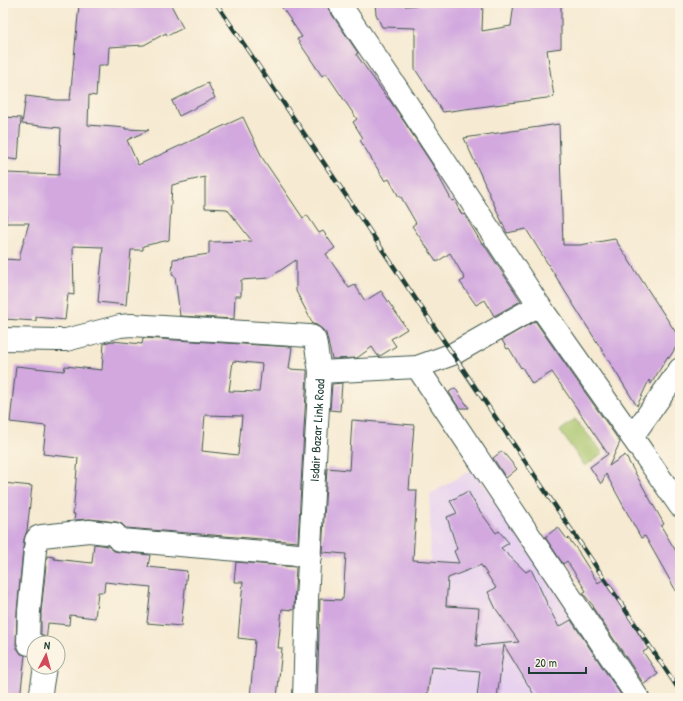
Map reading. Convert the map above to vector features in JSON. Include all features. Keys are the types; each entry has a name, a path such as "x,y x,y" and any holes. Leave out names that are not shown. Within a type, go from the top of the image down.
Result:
{"street":[{"path":"339,3 539,305 680,506"},
{"name":"Isdair Bazar Link Road","path":"304,698 307,599 320,372 417,367 453,354 539,305"},
{"path":"3,339 66,340 120,326 131,325 309,336 313,337 315,340 320,372"},
{"path":"417,367 638,698"},
{"path":"632,437 680,369"},
{"path":"28,635 36,540 38,537 89,532 115,534 118,539 121,540 310,556"},
{"path":"40,698 44,675"}],"shaded area":[{"path":"473,469 627,698 430,698 430,494"}],"green space":[{"path":"575,419 603,453 585,466 560,431"}],"building":[{"path":"122,3 170,3 183,28 167,36 166,33 144,45 109,47 108,65 98,65 96,96 89,95 88,125 149,130 127,140 138,165 243,117 263,159 303,218 307,215 319,233 323,231 335,248 326,254 349,288 355,285 365,301 381,291 407,329 391,339 396,346 380,356 378,356 372,347 357,358 332,359 326,333 317,325 313,324 296,291 296,260 269,278 241,280 241,296 235,296 234,319 180,316 175,276 172,275 173,259 209,254 209,242 252,241 227,209 205,208 205,177 172,185 169,240 143,246 143,250 131,250 126,305 98,302 103,247 73,246 74,295 68,294 65,320 36,317 36,321 3,319 3,259 20,260 20,254 29,223 6,223 6,173 59,175 61,128 22,124 26,96 70,100 79,5 123,6"},
{"path":"279,3 327,3 329,10 358,53 356,54 389,99 432,164 452,201 454,200 462,215 464,214 482,244 483,243 521,301 494,316 485,300 476,305 460,282 465,279 450,253 437,262 412,226 416,223 401,197 399,197 389,179 385,181 360,140 363,138 353,122 357,119 326,73 322,76 297,39 302,37"},
{"path":"375,3 405,3 405,6 483,3 482,31 511,26 514,3 561,3 561,48 547,50 554,97 443,112 415,69 415,28 382,27 376,14"},
{"path":"208,83 215,98 179,116 172,101"},
{"path":"3,117 21,118 18,160 3,158"},
{"path":"559,124 563,245 580,245 615,239 680,339 651,384 649,380 637,406 526,229 507,233 464,138"},
{"path":"535,321 620,442 609,466 625,455 664,524 661,526 680,558 680,598 645,536 641,538 606,474 601,484 590,467 608,454 552,372 532,384 522,367 521,368 509,348 507,349 502,340"},
{"path":"143,338 292,347 289,369 307,370 298,542 126,528 117,522 90,519 74,520 75,514 73,514 78,458 43,454 46,426 10,422 16,366 64,371 65,366 102,370 104,343 112,341 142,344","holes":["233,361 262,364 259,392 229,391","205,415 242,416 238,455 202,451"]},
{"path":"342,383 340,411 330,410 332,384"},
{"path":"455,388 469,408 459,408 449,392"},
{"path":"352,420 414,425 409,490 417,490 413,560 459,563 454,551 457,549 447,517 457,513 450,501 468,491 477,507 496,533 499,531 509,543 501,548 526,572 531,569 559,627 571,620 623,698 536,698 504,645 497,698 477,698 480,671 431,667 427,698 317,698 320,599 343,599 346,554 322,552 327,468 349,470","holes":["481,565 496,588 488,592 496,609 519,642 476,646 479,608 446,606 448,578"]},
{"path":"502,451 517,469 506,478 493,458"},
{"path":"3,483 32,486 27,531 24,539 17,611 16,645 21,654 25,655 20,698 3,698"},
{"path":"558,527 579,552 598,583 604,579 648,649 643,652 658,674 644,684 593,608 594,607 583,593 586,591 567,561 563,564 545,537"},
{"path":"94,544 108,546 114,551 150,555 148,567 187,571 181,626 147,623 151,587 105,582 104,592 98,592 95,618 70,615 69,625 48,623 47,635 42,635 41,634 41,612 47,556 54,557 54,559 92,563"},
{"path":"236,562 296,567 294,610 282,609 278,648 282,648 277,698 250,698 255,640 238,638 243,582 234,582"}],"railway":[{"path":"216,3 680,691"}]}
